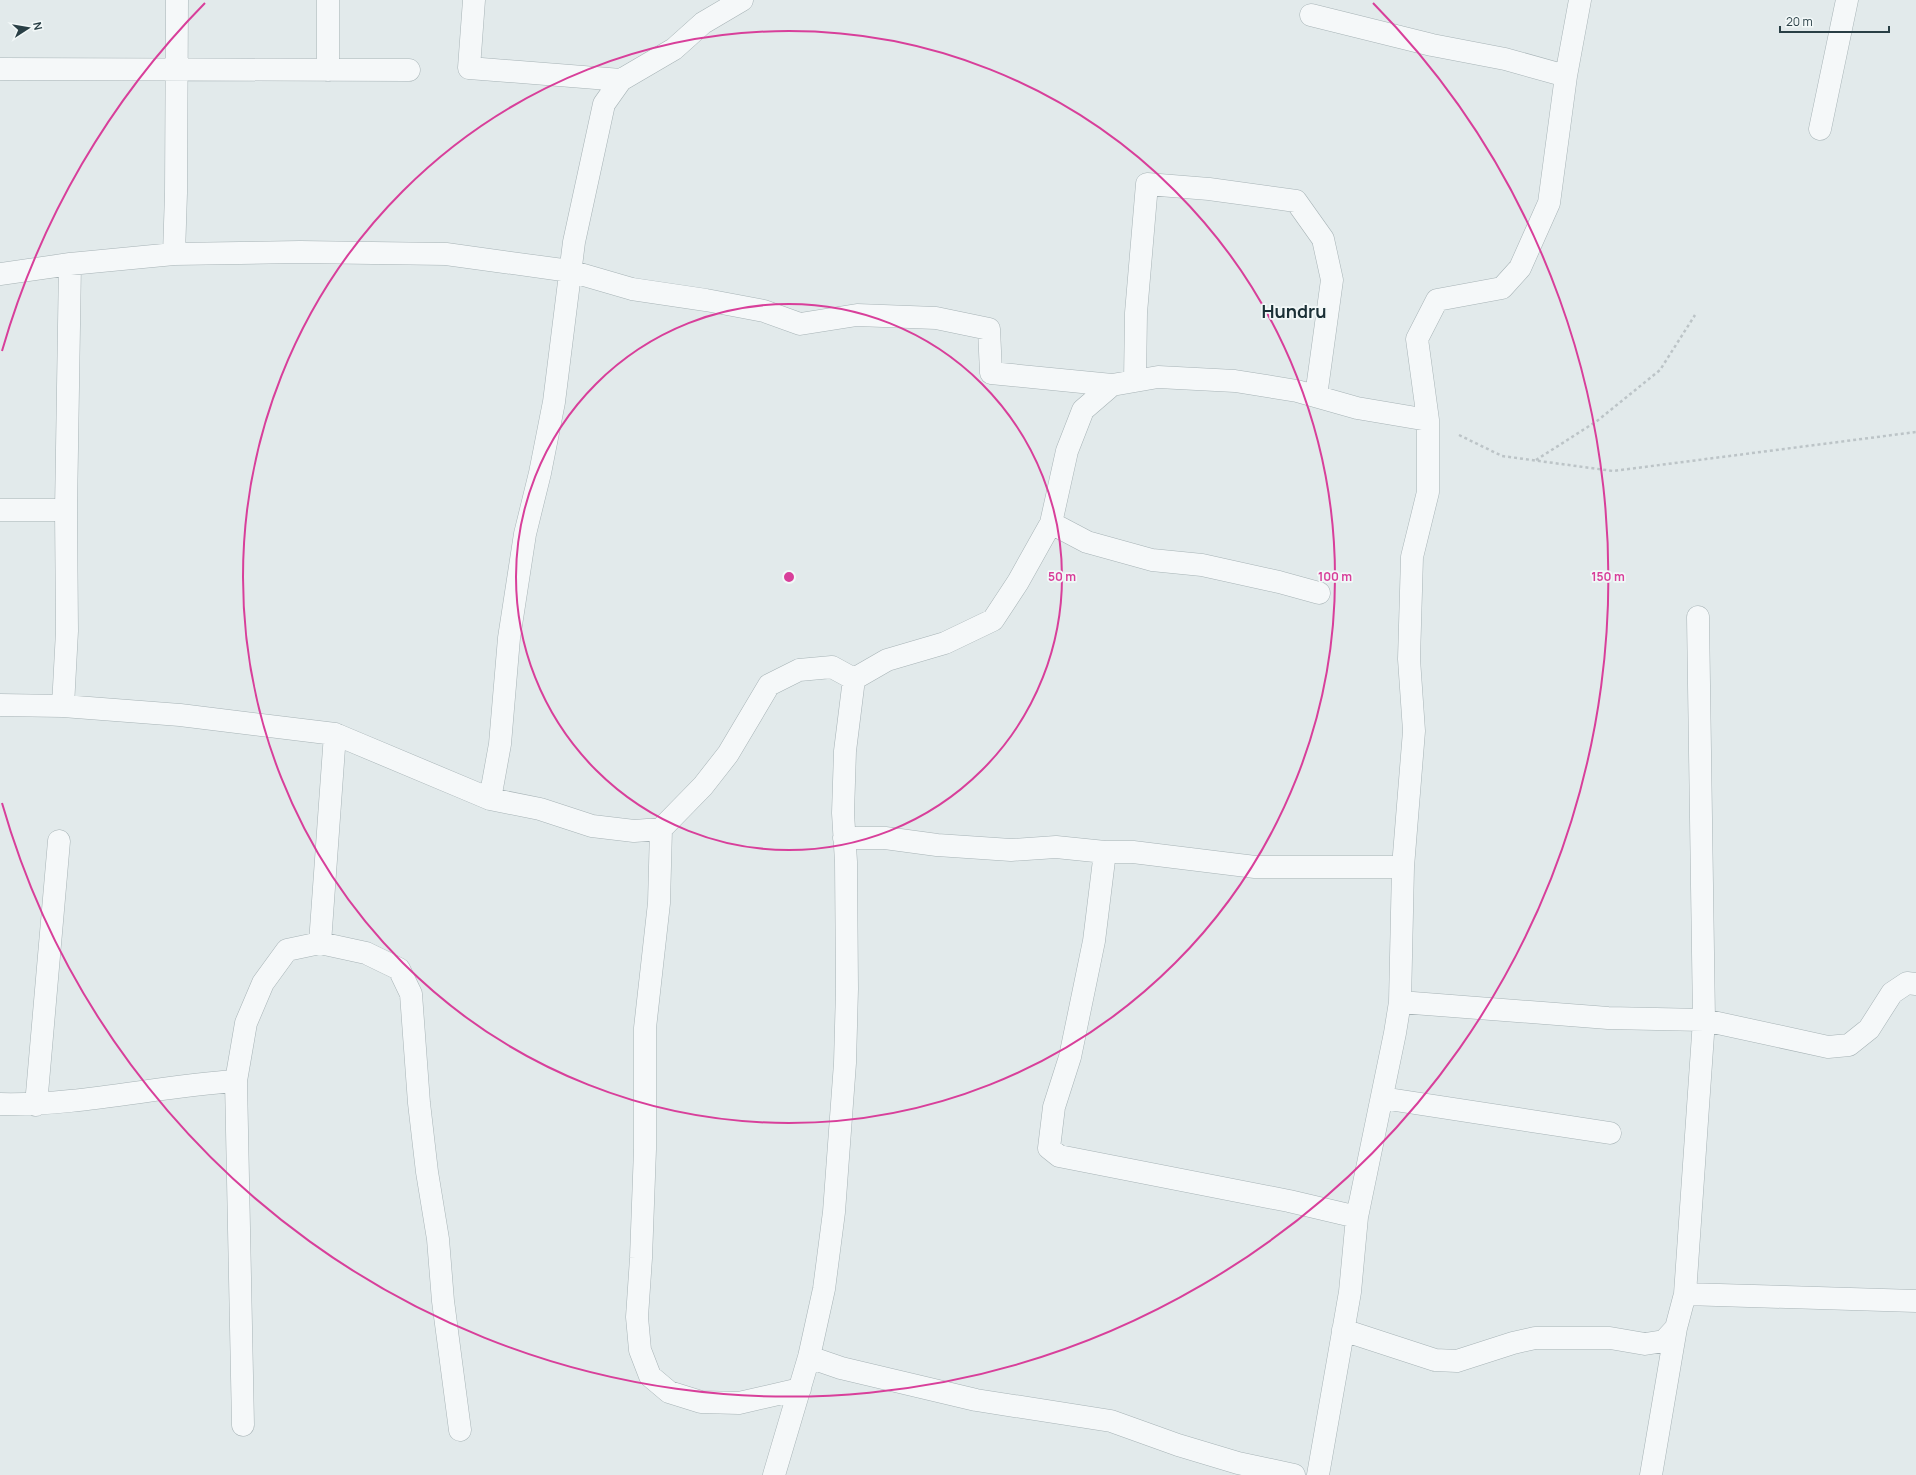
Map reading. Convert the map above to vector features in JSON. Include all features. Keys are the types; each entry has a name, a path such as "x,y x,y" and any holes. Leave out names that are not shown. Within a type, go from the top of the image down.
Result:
{"street":[{"path":"174,254 176,193 177,0"},
{"path":"328,0 328,70"},
{"path":"474,0 469,68 621,80"},
{"path":"490,799 500,744 509,638 525,534 540,472 554,402 574,242 604,104 621,80 674,49 703,23 742,0"},
{"path":"1318,1475 1350,1292 1357,1217 1400,1002 1403,867 1414,731 1409,659 1412,557 1428,492 1428,420 1417,339 1437,300 1502,288 1520,268 1549,203 1566,76 1580,0"},
{"path":"1820,129 1847,0"},
{"path":"1311,15 1432,45 1506,58 1566,76"},
{"path":"0,69 409,70"},
{"path":"1135,381 1136,313 1147,184 1209,189 1296,200 1323,239 1332,280 1316,396"},
{"path":"0,274 70,264 174,254 300,252 446,254 570,271 632,289 706,300 764,311 800,324 857,315 936,318 989,329 991,373 1112,385 1158,377 1235,381 1297,391 1357,408 1428,420"},
{"path":"63,706 67,631 66,510 70,264"},
{"path":"854,679 887,660 945,643 992,620 1018,582 1050,523 1067,451 1083,410 1112,385"},
{"path":"0,510 66,510"},
{"path":"1050,523 1087,542 1152,560 1202,565 1279,582 1319,593"},
{"path":"1651,1475 1676,1328 1685,1294 1704,1020 1698,617"},
{"path":"0,705 63,706 180,715 335,734 490,799 540,809 592,826 634,831 661,829 703,786 728,754 769,685 799,670 832,667 854,679"},
{"path":"774,1475 809,1357 825,1282 834,1212 841,1135 847,989 843,813 845,751 854,679"},
{"path":"320,943 335,734"},
{"path":"661,829 659,903 645,1028 644,1157 641,1258 637,1317 640,1350 650,1376 669,1392 701,1402 740,1403 800,1389"},
{"path":"844,838 885,838 937,845 1003,849 1056,848 1105,852 1133,852 1255,867 1403,867"},
{"path":"36,1105 60,841"},
{"path":"1105,852 1094,941 1070,1057 1054,1108 1049,1148 1059,1156 1288,1201 1357,1217"},
{"path":"244,1425 236,1081 246,1023 263,983 287,950 320,943 366,954 399,969 412,994 419,1103 427,1172 438,1239 443,1301 460,1430"},
{"path":"1400,1002 1608,1018 1704,1020 1828,1047 1849,1045 1869,1028 1892,993 1907,983 1916,984"},
{"path":"0,1104 36,1105 192,1084 236,1081"},
{"path":"1382,1098 1610,1133"},
{"path":"1685,1294 1916,1301"},
{"path":"1343,1330 1435,1360 1457,1361 1513,1343 1535,1338 1610,1338 1645,1344 1664,1341 1676,1328"},
{"path":"809,1357 841,1368 976,1400 1111,1421 1178,1445 1238,1463 1294,1475"}],"path":[{"path":"1535,460 1597,421 1660,370 1695,315"},
{"path":"1428,420 1502,456 1613,471 1916,432"}],"district":[{"name":"Hundru","path":"1294,311"}]}
